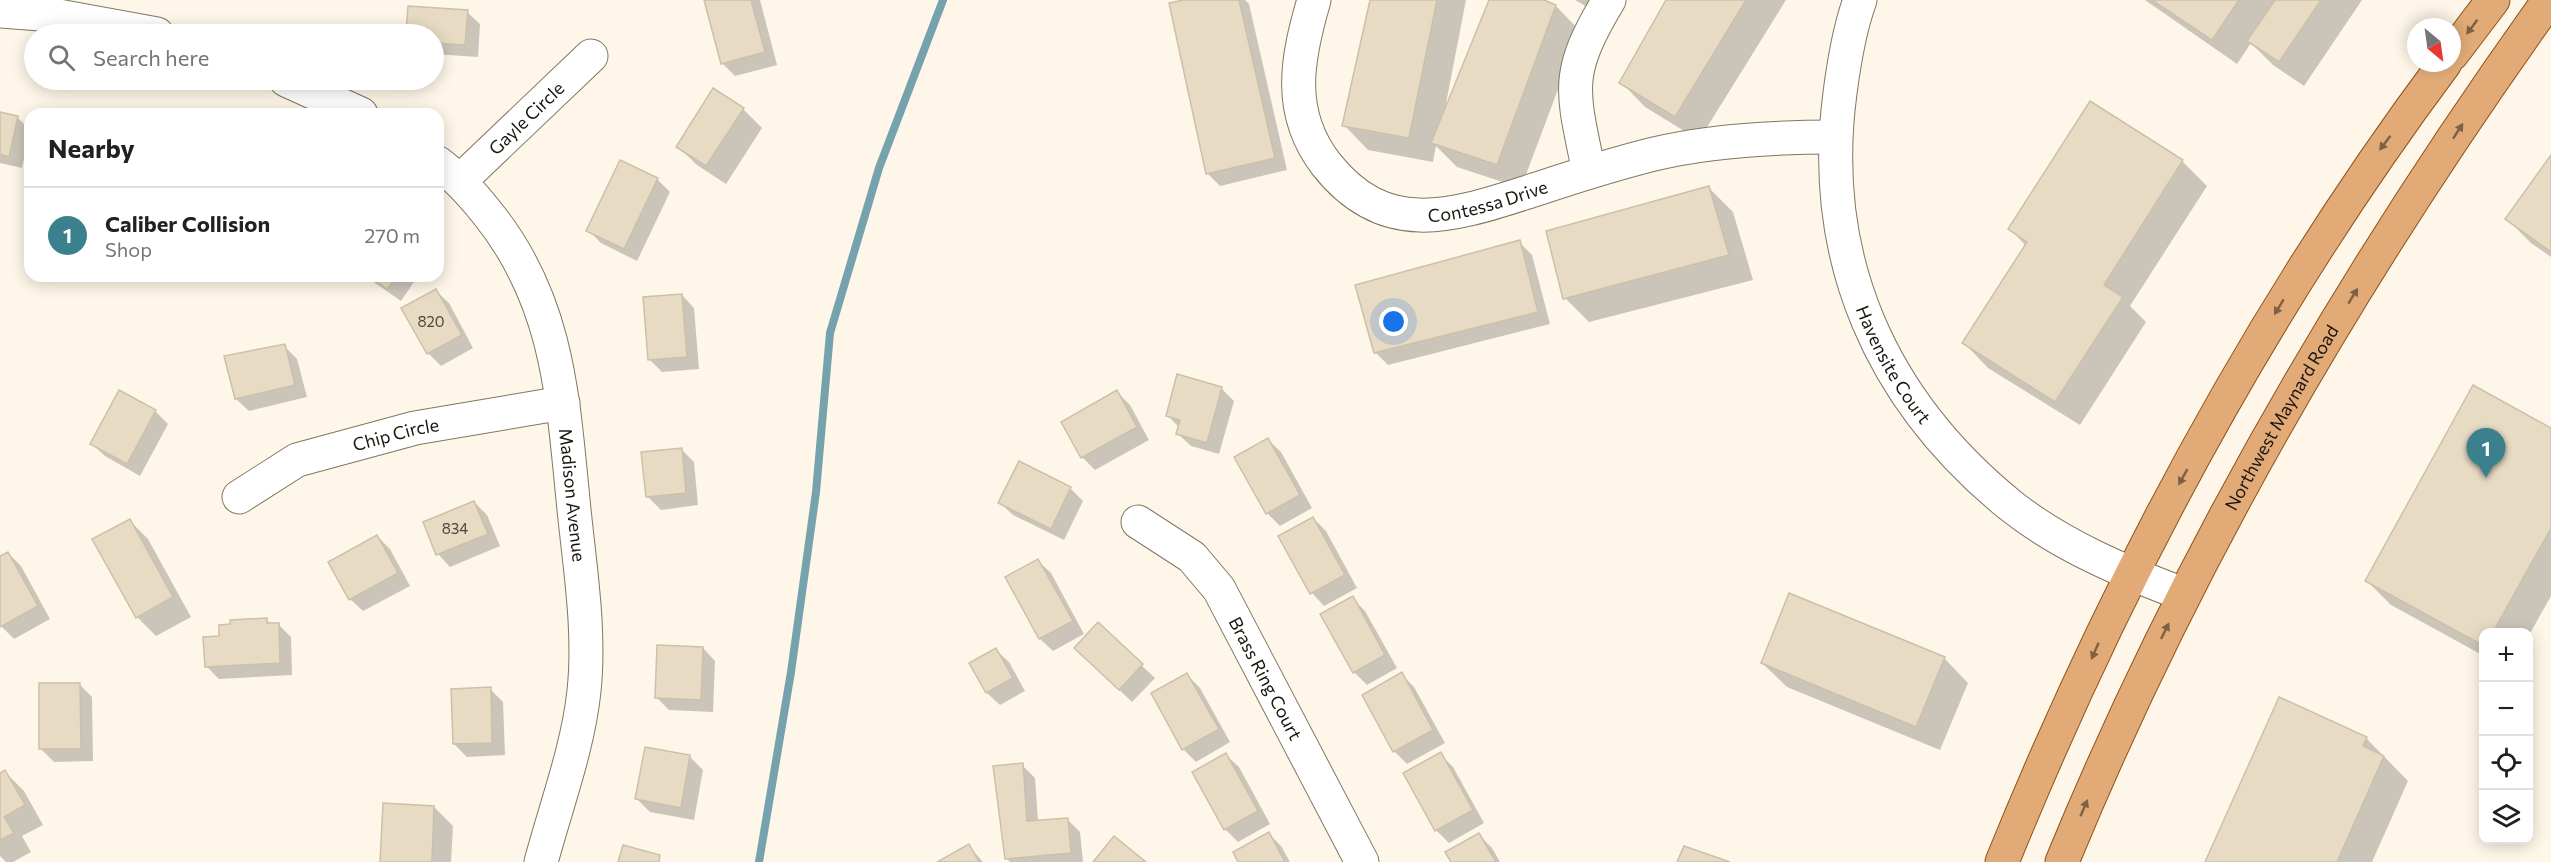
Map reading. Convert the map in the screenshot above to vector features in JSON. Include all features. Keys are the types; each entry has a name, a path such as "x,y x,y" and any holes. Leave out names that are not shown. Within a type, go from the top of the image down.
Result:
{"main road":[{"path":"2461,42 2493,0"},
{"name":"Northwest Maynard Road","path":"2062,862 2183,594 2290,399 2384,244 2477,103 2549,0"},
{"path":"2002,862 2130,574 2243,367 2312,253 2377,154 2438,72"}],"street":[{"name":"Contessa Drive","path":"1314,0 1299,60 1297,88 1301,114 1320,156 1346,185 1362,197 1389,209 1417,216 1444,216 1657,153 1707,146 1834,137"},
{"path":"1589,172 1575,103 1574,82 1577,63 1586,38 1609,0"},
{"name":"Havensite Court","path":"1860,0 1849,42 1834,137 1838,207 1852,282 1863,312 1899,382 1958,458 2012,506 2062,537 2130,574 2183,594"},
{"path":"0,11 53,15 102,24"},
{"name":"Gayle Circle","path":"449,172 591,56"},
{"path":"308,90 348,108"},
{"name":"Madison Avenue","path":"449,172 501,230 533,284 553,341 563,403 582,586 586,651 584,691 578,725 541,862"},
{"name":"Chip Circle","path":"239,497 297,460 415,428 563,403"},
{"name":"Brass Ring Court","path":"1138,522 1192,557 1219,589 1362,862"}],"building":[{"path":"704,0 751,0 765,52 721,64"},
{"path":"1183,0 1239,0 1275,158 1206,174 1169,3"},
{"path":"1370,0 1437,0 1409,138 1342,126"},
{"path":"1489,0 1544,0 1556,5 1497,165 1431,143"},
{"path":"1666,0 1746,0 1675,117 1619,83"},
{"path":"2152,0 2239,0 2212,40"},
{"path":"2275,0 2321,0 2279,62 2247,41"},
{"path":"408,6 468,10 465,45 444,44 444,24 407,24"},
{"path":"713,88 744,108 706,166 676,147"},
{"path":"2090,101 2183,160 2104,285 2123,297 2055,402 1962,343 2027,242 2008,229"},
{"path":"0,112 18,116 9,157 0,154"},
{"path":"2551,155 2551,252 2505,219"},
{"path":"620,160 658,178 624,249 586,231"},
{"path":"1709,186 1729,255 1563,299 1546,231"},
{"path":"1520,240 1538,312 1374,353 1355,285"},
{"path":"377,282 392,282 387,289"},
{"path":"436,289 462,335 427,354 401,308"},
{"path":"682,294 687,357 648,360 643,297"},
{"path":"285,344 295,385 235,399 224,356"},
{"path":"1177,374 1222,387 1207,443 1176,434 1180,420 1166,416"},
{"path":"2473,385 2551,428 2551,528 2495,628 2479,628 2479,643 2365,581"},
{"path":"119,390 156,410 127,464 90,444"},
{"path":"1117,390 1137,427 1081,458 1061,422"},
{"path":"1268,438 1300,495 1266,514 1234,457"},
{"path":"682,448 686,493 646,497 641,452"},
{"path":"1019,461 1071,487 1051,529 998,503"},
{"path":"474,501 488,534 436,555 423,522"},
{"path":"1313,517 1345,575 1310,594 1278,536"},
{"path":"130,519 173,597 136,618 92,539"},
{"path":"377,535 398,573 349,600 328,562"},
{"path":"8,552 38,606 0,627 0,556"},
{"path":"1038,559 1073,621 1039,639 1005,577"},
{"path":"1789,593 1945,657 1916,727 1761,663"},
{"path":"1353,596 1385,655 1353,673 1320,614"},
{"path":"267,618 267,623 279,623 280,663 205,667 203,637 219,636 219,625 230,624 230,620"},
{"path":"1098,622 1143,664 1119,690 1074,648"},
{"path":"657,645 703,647 701,700 655,698"},
{"path":"996,648 1013,678 986,693 969,663"},
{"path":"1402,672 1433,730 1393,752 1362,695"},
{"path":"1187,673 1219,729 1182,750 1151,693"},
{"path":"39,683 80,683 81,749 39,749"},
{"path":"491,687 492,743 453,744 451,689"},
{"path":"2279,697 2367,737 2363,746 2384,756 2337,862 2205,862"},
{"path":"645,747 690,755 681,808 635,799"},
{"path":"1441,752 1473,810 1435,831 1403,773"},
{"path":"1226,753 1258,811 1224,830 1192,772"},
{"path":"1023,763 1027,821 1068,818 1071,853 1005,859 993,766"},
{"path":"5,770 25,805 4,817 14,833 0,840 0,773"},
{"path":"383,803 434,806 432,862 380,862"},
{"path":"1269,832 1285,862 1238,862 1233,852"},
{"path":"1479,833 1496,862 1451,862 1445,852"},
{"path":"1114,836 1146,862 1093,862"},
{"path":"969,844 979,862 937,862"},
{"path":"623,845 660,855 659,862 618,862"},
{"path":"1684,846 1730,862 1677,862"}],"waterway":[{"path":"759,862 791,672 816,492 830,333 879,168 943,0"}],"place":[{"name":"Caliber Collision","path":"2486,478"}]}
